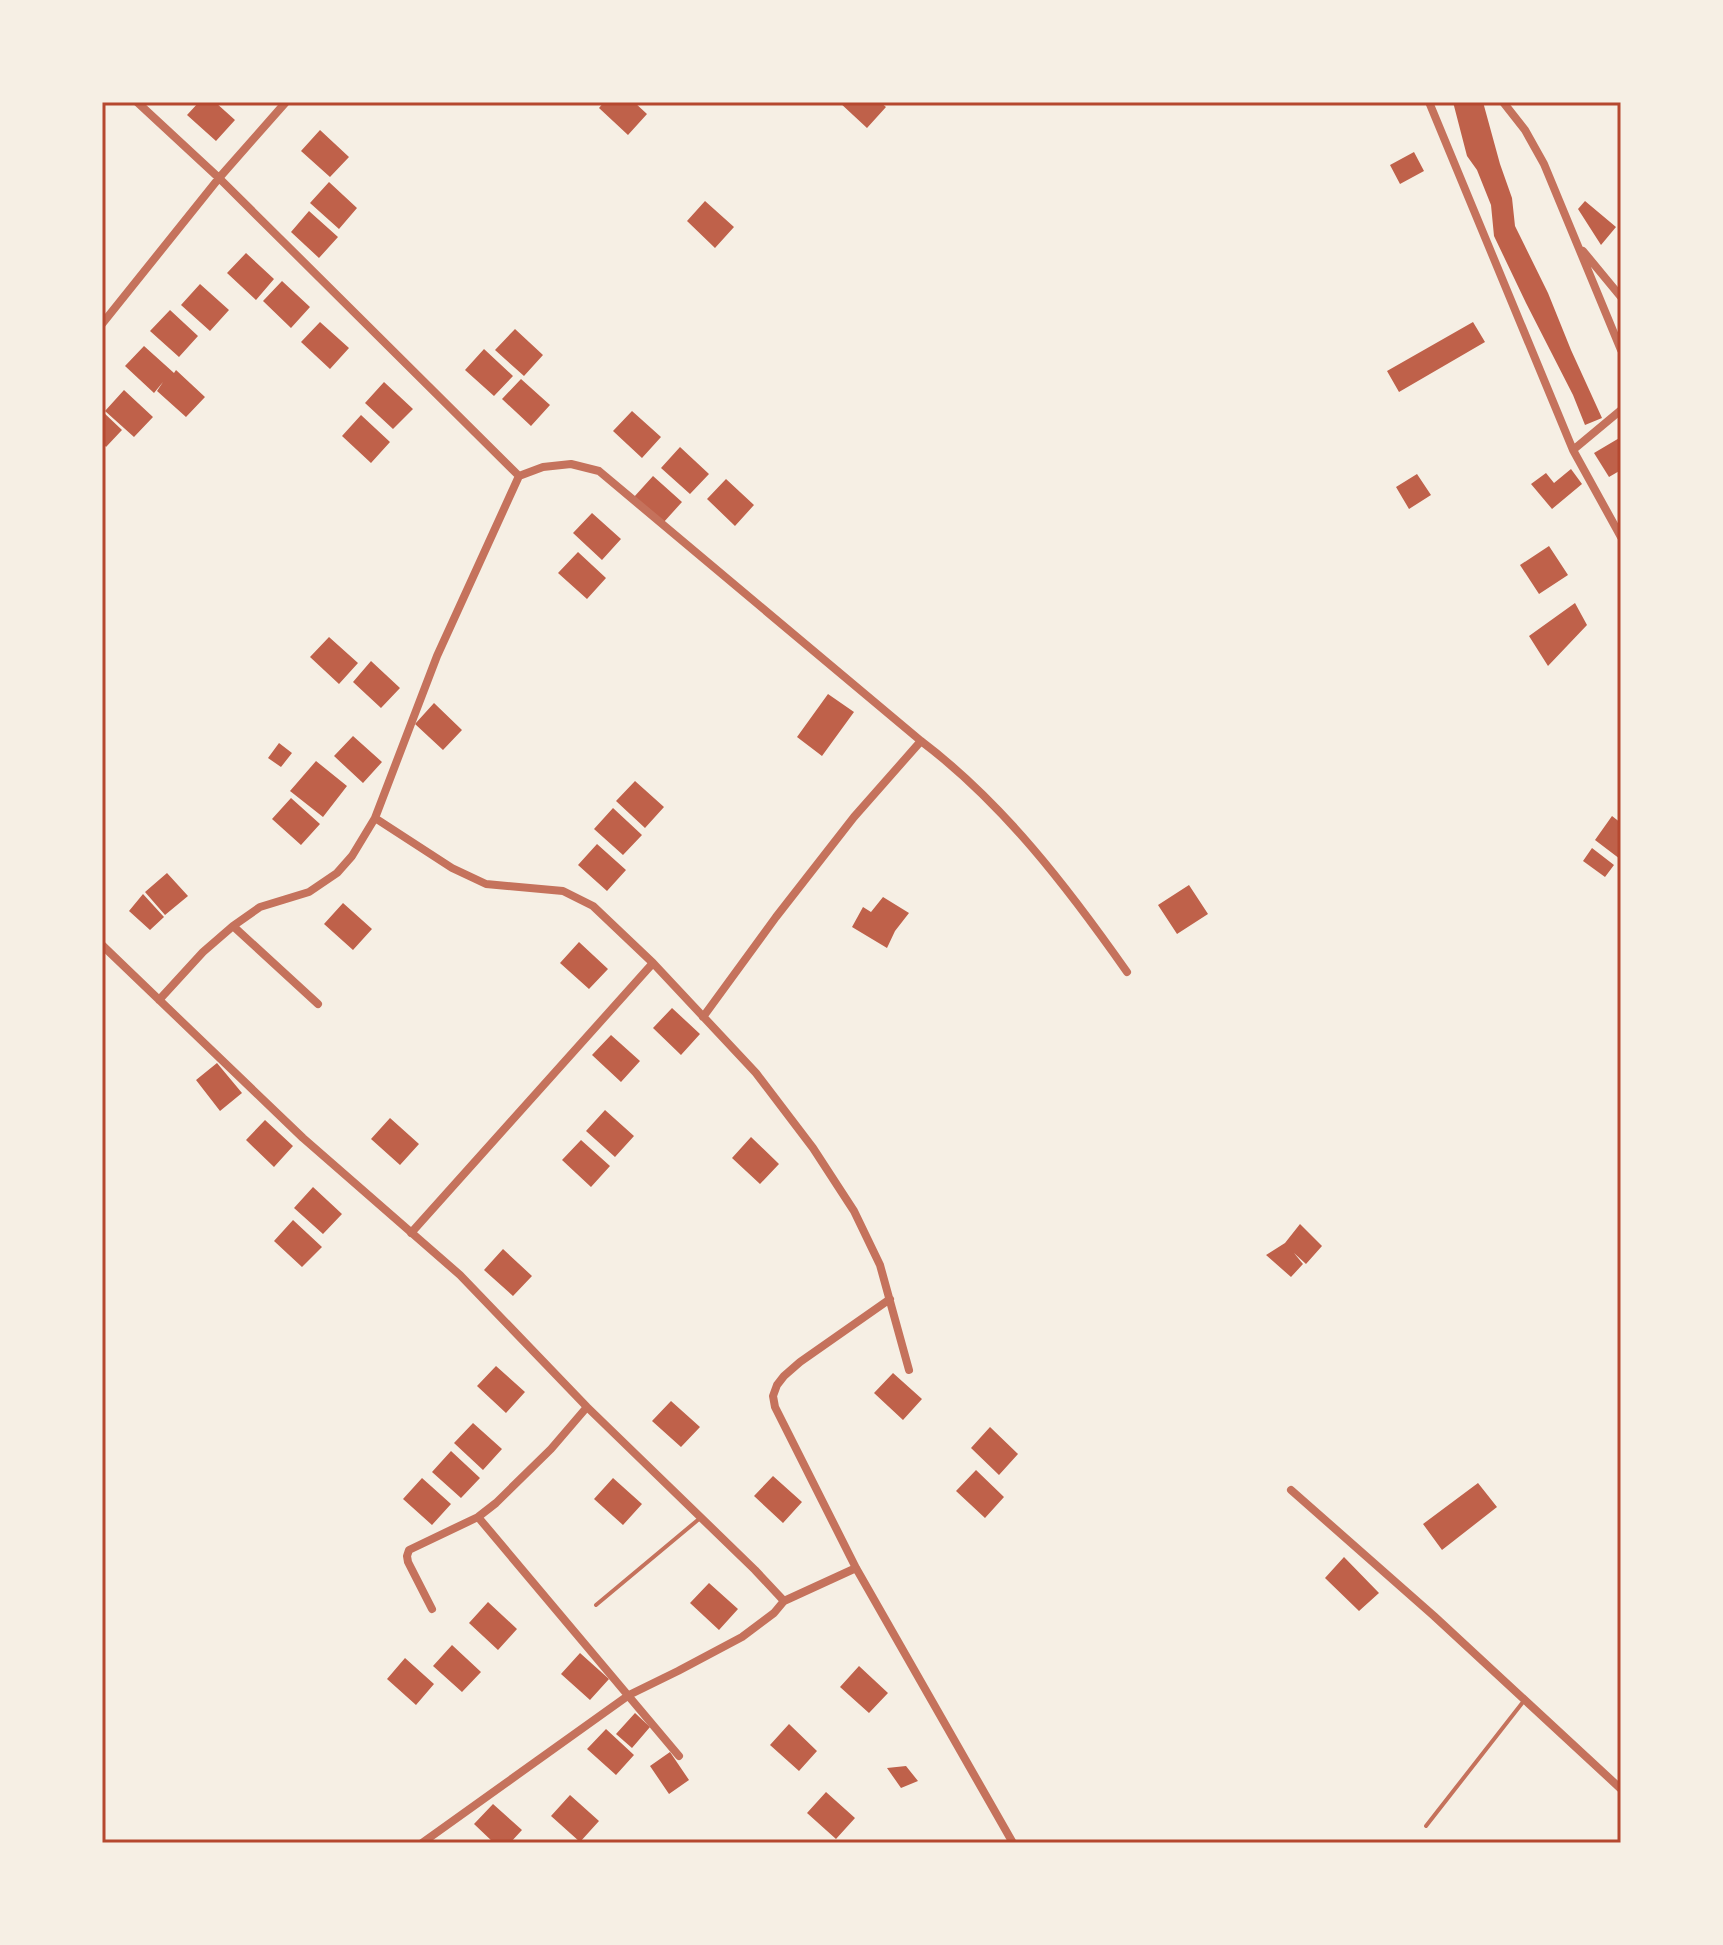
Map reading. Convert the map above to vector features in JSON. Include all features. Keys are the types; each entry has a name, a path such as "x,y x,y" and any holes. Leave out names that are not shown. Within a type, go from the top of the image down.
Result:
{"street":[{"path":"137,102 219,178 519,476"},
{"path":"102,324 219,178 286,102"},
{"path":"1429,102 1573,450 1621,537"},
{"path":"1503,102 1525,130 1544,164 1621,350"},
{"path":"1577,245 1621,297"},
{"path":"1573,450 1621,410"},
{"path":"159,1000 203,952 233,926 260,907 309,892 323,884 352,856 375,818 437,656 519,476 543,467 571,464 599,471 950,763 988,798 1095,926 1127,972"},
{"path":"703,1017 854,817 921,741"},
{"path":"375,818 452,868 486,884 563,891 593,906 653,963 756,1073 813,1148 854,1211 880,1265 909,1370"},
{"path":"233,926 318,1004"},
{"path":"102,945 303,1138 460,1275 587,1407 784,1601"},
{"path":"411,1233 653,963"},
{"path":"890,1299 800,1362 777,1385 773,1396 775,1407 856,1568 1013,1843"},
{"path":"432,1609 408,1562 409,1550 478,1517 551,1449 587,1407"},
{"path":"1291,1490 1434,1616 1621,1789"},
{"path":"478,1517 679,1756"},
{"path":"422,1843 629,1695 742,1637 763,1623 784,1601 856,1568"}],"lane":[{"path":"596,1605 701,1518"},
{"path":"1426,1826 1525,1700"}],"building":[{"path":"199,102 215,102 235,120 216,141 187,115"},
{"path":"604,102 634,102 647,114 628,135 599,108"},
{"path":"839,102 880,102 886,107 867,128"},
{"path":"1453,102 1483,102 1512,198 1515,226 1548,293 1602,418 1585,425 1494,236 1491,205 1477,170 1467,156"},
{"path":"320,130 349,157 330,177 301,151"},
{"path":"1414,152 1424,171 1400,184 1390,165"},
{"path":"329,182 357,208 339,229 310,203"},
{"path":"705,201 734,227 715,248 687,221"},
{"path":"1585,201 1616,227 1601,245 1578,209"},
{"path":"309,211 338,237 319,258 291,232"},
{"path":"246,253 274,279 256,300 227,273"},
{"path":"282,281 310,307 291,328 263,301"},
{"path":"200,284 229,310 210,331 181,305"},
{"path":"170,310 198,336 179,357 150,331"},
{"path":"320,322 349,348 330,369 301,342"},
{"path":"1473,322 1485,342 1399,392 1387,371"},
{"path":"515,329 543,355 524,376 495,350"},
{"path":"144,346 205,397 186,417 157,391 163,382 154,393 125,366"},
{"path":"484,349 513,376 494,396 465,370"},
{"path":"521,379 550,405 531,426 502,399"},
{"path":"384,382 413,409 393,429 365,403"},
{"path":"124,390 153,417 134,437 105,411"},
{"path":"102,411 122,430 106,447 102,442"},
{"path":"632,411 661,437 642,458 613,431"},
{"path":"361,415 390,442 371,463 342,436"},
{"path":"1621,437 1621,470 1609,477 1594,453"},
{"path":"680,447 709,474 690,494 661,468"},
{"path":"1571,469 1582,484 1552,509 1531,484 1546,473 1554,483"},
{"path":"1417,474 1431,495 1409,509 1396,487"},
{"path":"653,476 682,502 663,523 634,497"},
{"path":"726,479 754,505 735,526 707,499"},
{"path":"592,513 621,539 602,560 573,533"},
{"path":"1549,546 1568,575 1539,594 1520,565"},
{"path":"578,552 606,578 587,599 558,573"},
{"path":"1575,603 1587,625 1548,666 1529,636"},
{"path":"329,637 358,663 339,684 310,657"},
{"path":"371,661 400,688 381,708 353,682"},
{"path":"828,694 854,712 822,756 797,737"},
{"path":"434,703 462,730 443,750 415,724"},
{"path":"353,736 382,762 363,783 334,756"},
{"path":"279,743 292,753 281,767 268,758"},
{"path":"316,761 347,786 323,817 290,791"},
{"path":"635,781 664,807 645,828 616,801"},
{"path":"291,798 320,824 301,845 272,819"},
{"path":"613,808 642,835 623,855 594,829"},
{"path":"1612,816 1621,823 1620,859 1595,840"},
{"path":"597,844 626,870 607,891 578,865"},
{"path":"1592,848 1614,865 1605,877 1583,861"},
{"path":"167,873 188,896 165,915 145,892"},
{"path":"1189,885 1208,914 1177,934 1158,905"},
{"path":"143,894 164,917 150,930 129,911"},
{"path":"883,897 909,913 887,948 852,927 863,907 871,912"},
{"path":"343,903 372,929 353,950 324,924"},
{"path":"579,942 608,969 589,989 560,963"},
{"path":"672,1008 700,1034 681,1055 653,1028"},
{"path":"611,1035 640,1061 621,1082 592,1055"},
{"path":"217,1063 242,1093 220,1111 196,1080"},
{"path":"605,1110 634,1136 615,1157 586,1131"},
{"path":"390,1118 419,1144 400,1165 371,1139"},
{"path":"265,1120 293,1146 274,1167 246,1140"},
{"path":"751,1137 779,1164 760,1184 732,1158"},
{"path":"581,1140 610,1166 591,1187 562,1160"},
{"path":"313,1187 342,1214 323,1234 294,1208"},
{"path":"293,1220 322,1247 302,1267 274,1241"},
{"path":"1300,1224 1322,1246 1306,1264 1294,1253 1303,1264 1291,1277 1266,1255 1285,1243"},
{"path":"503,1249 532,1276 513,1296 484,1270"},
{"path":"496,1366 525,1392 506,1413 477,1386"},
{"path":"893,1373 922,1399 903,1420 874,1393"},
{"path":"671,1401 700,1427 681,1447 652,1421"},
{"path":"473,1423 502,1449 483,1470 454,1443"},
{"path":"990,1427 1018,1454 999,1475 971,1448"},
{"path":"451,1451 480,1478 461,1498 432,1472"},
{"path":"976,1470 1004,1497 985,1518 956,1491"},
{"path":"773,1476 802,1502 783,1523 754,1496"},
{"path":"422,1478 451,1504 432,1525 403,1499"},
{"path":"613,1478 642,1504 623,1525 594,1499"},
{"path":"1478,1483 1497,1507 1442,1550 1423,1524"},
{"path":"1344,1557 1379,1593 1359,1611 1325,1578"},
{"path":"709,1583 738,1609 719,1630 690,1603"},
{"path":"488,1602 517,1629 498,1650 469,1623"},
{"path":"452,1645 481,1672 462,1692 433,1666"},
{"path":"580,1653 609,1679 590,1700 561,1674"},
{"path":"405,1658 434,1684 416,1705 387,1679"},
{"path":"859,1666 888,1693 869,1713 840,1687"},
{"path":"635,1713 650,1727 632,1748 616,1734"},
{"path":"789,1724 817,1751 799,1771 770,1745"},
{"path":"606,1729 634,1755 616,1775 587,1749"},
{"path":"670,1752 689,1780 669,1794 650,1766"},
{"path":"906,1766 918,1781 901,1788 887,1768"},
{"path":"826,1792 855,1818 836,1839 807,1813"},
{"path":"570,1795 599,1821 580,1842 551,1816"},
{"path":"493,1804 522,1830 510,1843 494,1843 474,1824"}]}
